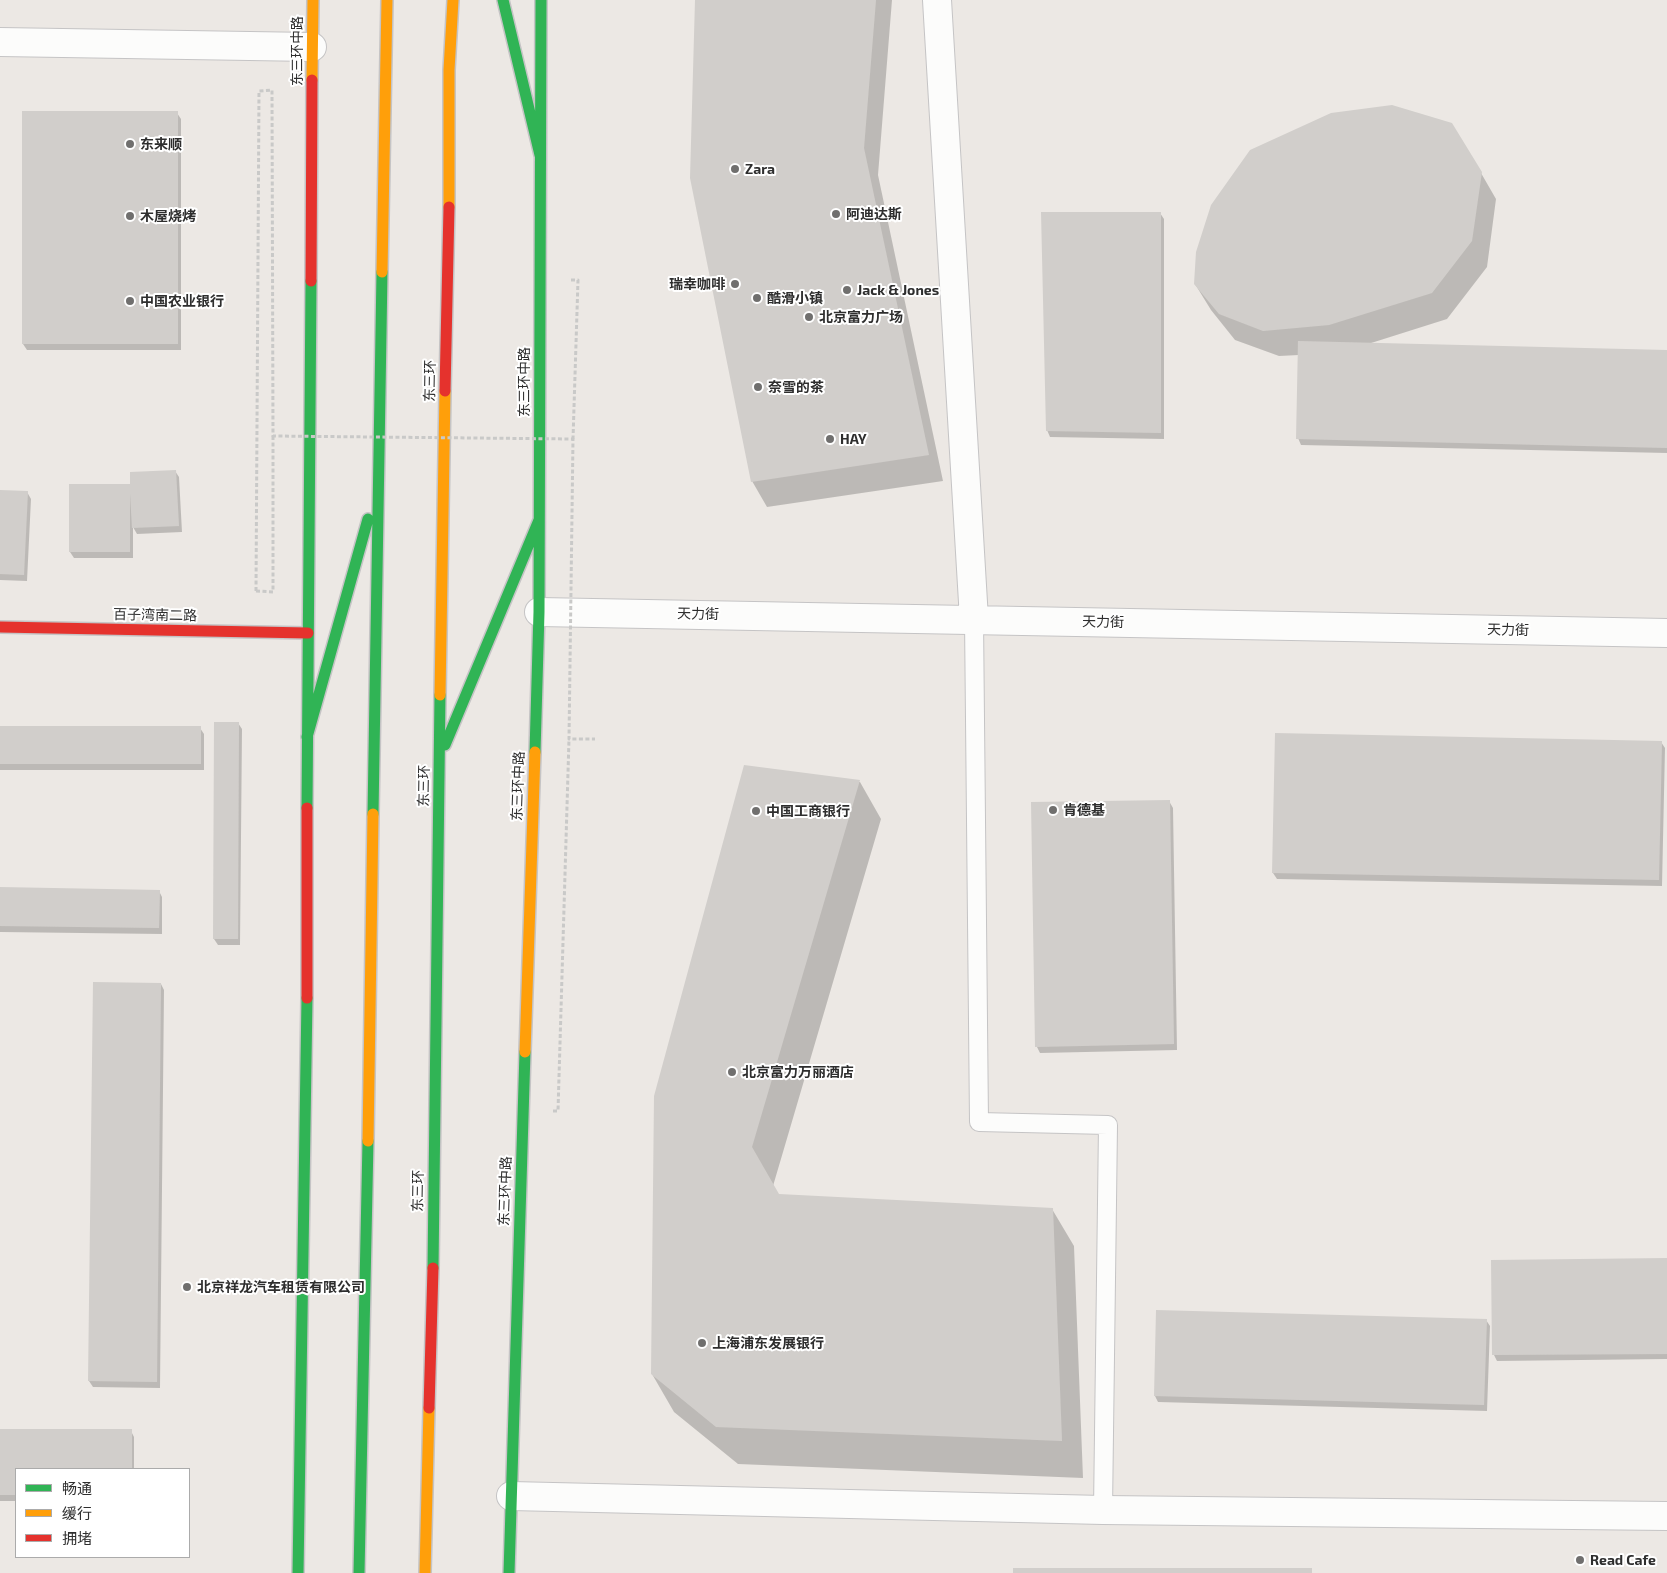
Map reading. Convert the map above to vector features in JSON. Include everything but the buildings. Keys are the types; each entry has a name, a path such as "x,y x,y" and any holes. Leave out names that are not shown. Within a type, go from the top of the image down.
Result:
{"main road":[{"name":"东三环中路","path":"298,1573 307,1062 307,737 313,0"},
{"path":"358,1573 366,1254 387,0"},
{"name":"东三环","path":"425,1573 433,1252 439,758 449,227 449,70 453,0"},
{"path":"502,0 540,155"},
{"name":"东三环中路","path":"509,1573 539,612 541,0"},
{"path":"375,9 386,65"},
{"path":"307,737 379,482"},
{"path":"439,758 539,520"},
{"name":"百子湾南二路","path":"0,627 308,632"}],"street":[{"path":"937,0 974,619"},
{"path":"0,42 312,47"},
{"name":"天力街","path":"539,612 1667,633"},
{"path":"511,1496 1102,1510 1667,1516"}],"lane":[{"path":"974,619 979,1122 1108,1125 1102,1510"}],"path":[{"path":"256,591 259,91 272,90 273,592"},
{"path":"558,1111 569,739 573,439 578,280"},
{"path":"273,436 573,439"},
{"path":"569,739 595,739"}],"traffic: fast":[{"path":"503,0 540,155"},
{"path":"535,752 539,612 541,0"},
{"path":"373,814 382,272"},
{"path":"307,808 311,281"},
{"path":"307,737 368,519"},
{"path":"445,745 539,520"},
{"path":"433,1268 440,695"},
{"path":"298,1573 307,998"},
{"path":"509,1573 525,1052"},
{"path":"359,1573 368,1141"}],"traffic: slow":[{"path":"312,80 313,0"},
{"path":"382,272 387,0"},
{"path":"449,207 449,70 453,0"},
{"path":"440,695 445,391"},
{"path":"525,1052 535,752"},
{"path":"368,1141 373,814"},
{"path":"425,1573 429,1408"}],"traffic: jam":[{"path":"311,281 312,80"},
{"path":"445,391 449,207"},
{"path":"0,627 308,633"},
{"path":"307,808 307,998"},
{"path":"429,1408 433,1268"}],"place":[{"name":"东来顺","path":"130,144"},
{"name":"Zara","path":"735,169"},
{"name":"阿迪达斯","path":"836,214"},
{"name":"木屋烧烤","path":"130,216"},
{"name":"瑞幸咖啡","path":"735,284"},
{"name":"Jack & Jones","path":"847,290"},
{"name":"酷滑小镇","path":"757,298"},
{"name":"中国农业银行","path":"130,301"},
{"name":"北京富力广场","path":"809,317"},
{"name":"奈雪的茶","path":"758,387"},
{"name":"HAY","path":"830,439"},
{"name":"肯德基","path":"1053,810"},
{"name":"中国工商银行","path":"756,811"},
{"name":"北京富力万丽酒店","path":"732,1072"},
{"name":"北京祥龙汽车租赁有限公司","path":"187,1287"},
{"name":"上海浦东发展银行","path":"702,1343"},
{"name":"Read Cafe","path":"1580,1560"}]}
